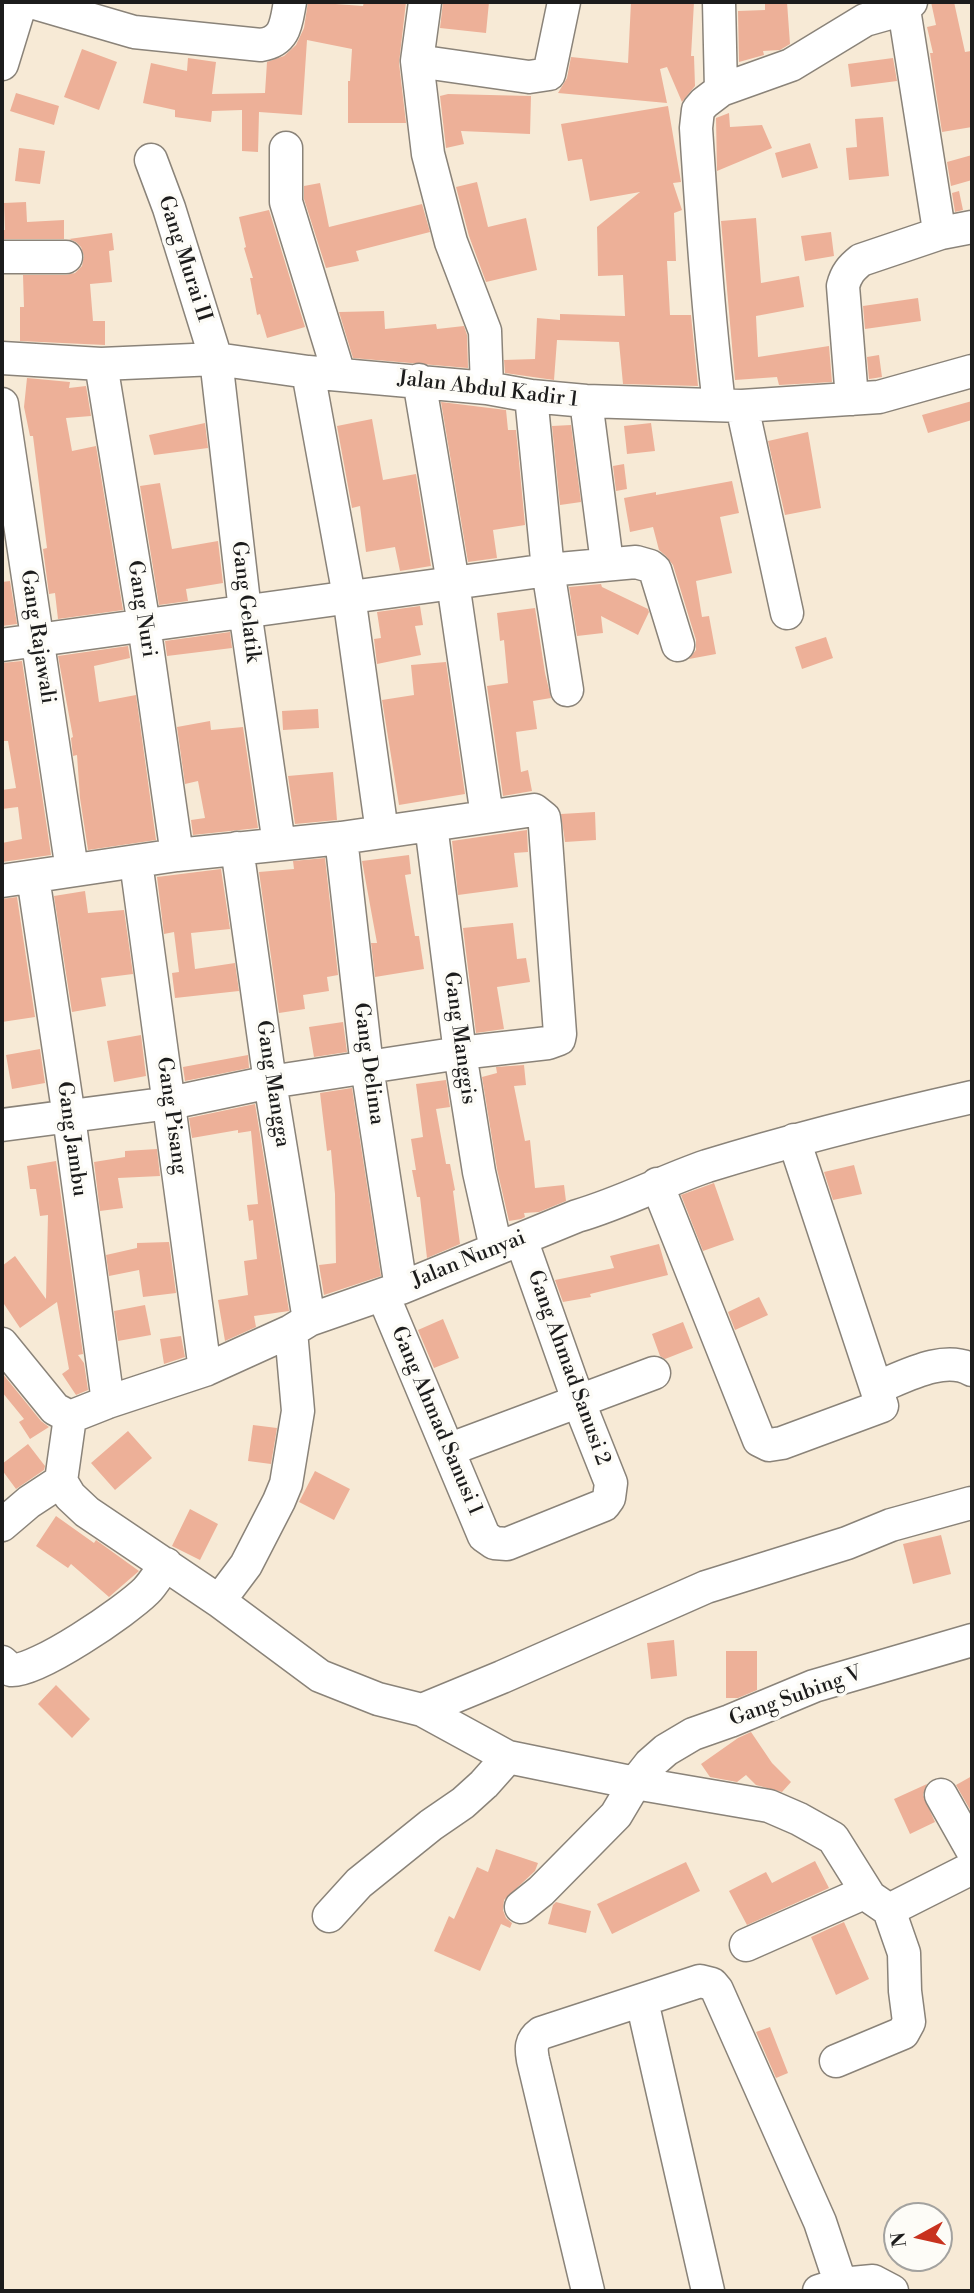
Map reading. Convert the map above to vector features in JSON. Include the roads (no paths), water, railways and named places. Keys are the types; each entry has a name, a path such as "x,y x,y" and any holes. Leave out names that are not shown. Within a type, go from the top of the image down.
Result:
{"street":[{"path":"2,64 21,2"},
{"path":"31,2 134,32 261,45 273,42 282,34 289,2"},
{"path":"425,2 417,61 428,154 451,242 485,331 487,388"},
{"path":"417,61 529,77 549,74 564,2"},
{"path":"719,2 721,90"},
{"path":"788,613 711,338 696,121 698,110 721,90 791,65 864,11 907,5 935,211 941,233"},
{"path":"286,148 286,202 339,374"},
{"name":"Gang Murai II","path":"151,160 169,208 216,359"},
{"path":"852,399 843,286 851,269 861,260 941,233 972,227"},
{"path":"2,257 66,257"},
{"name":"Jalan Abdul Kadir 1","path":"2,358 101,364 216,359 308,372 419,380 586,401 731,405 879,397 972,371"},
{"name":"Gang Gelatik","path":"216,359 245,611 279,844"},
{"name":"Gang Nuri","path":"101,364 144,625 177,855"},
{"path":"308,372 349,596 382,832"},
{"path":"419,380 453,583 487,816"},
{"path":"531,396 548,570 567,690"},
{"path":"586,401 607,563"},
{"name":"Gang Rajawali","path":"2,404 72,870"},
{"path":"2,645 349,596 607,563 636,562 655,570 678,645"},
{"path":"2,881 177,855 341,838 534,810 544,818 561,1034 556,1042 460,1053 270,1082 170,1103 2,1125"},
{"name":"Gang Manggis","path":"431,825 460,1053 479,1172 508,1244"},
{"name":"Gang Delima","path":"341,838 392,1292"},
{"name":"Gang Mangga","path":"219,1601 246,1565 286,1484 298,1411 300,1326 270,1082 237,848"},
{"name":"Gang Pisang","path":"136,862 205,1370"},
{"name":"Gang Jambu","path":"33,877 69,1117 107,1402"},
{"name":"Jalan Nunyai","path":"70,1416 205,1370 300,1326 392,1292 577,1216 606,1208 657,1184 794,1140 972,1097"},
{"path":"657,1184 759,1440 769,1445 782,1443 882,1406 794,1140"},
{"name":"Gang Ahmad Sanusi 2","path":"494,1543 508,1545 604,1505 609,1498 611,1483 578,1400 508,1244"},
{"name":"Gang Ahmad Sanusi 1","path":"392,1292 448,1450 484,1536 494,1543"},
{"path":"2,1344 55,1409 70,1416 61,1481 77,1505 111,1531 166,1564 219,1601 320,1675 377,1699 422,1710 508,1757 635,1783 760,1804 799,1819 833,1839 877,1901 904,1952 909,2022 903,2033 836,2061"},
{"path":"876,1388 931,1367 961,1364 972,1370"},
{"path":"448,1450 654,1373"},
{"path":"2,1525 29,1502 61,1481"},
{"path":"422,1710 706,1587 847,1543 891,1525 971,1503"},
{"path":"5,1671 29,1668 113,1619 148,1589 166,1564"},
{"name":"Gang Subing V","path":"521,1907 541,1891 616,1815 650,1764 666,1750 693,1734 814,1686 972,1640"},
{"path":"329,1916 359,1883 463,1803 508,1757"},
{"path":"940,1795 972,1850"},
{"path":"746,1945 972,1868"},
{"path":"588,2291 533,2060 532,2045 541,2033 694,1982 706,1982 717,1990 820,2222 834,2289 873,2281 892,2291"},
{"path":"642,2001 708,2291"}]}
